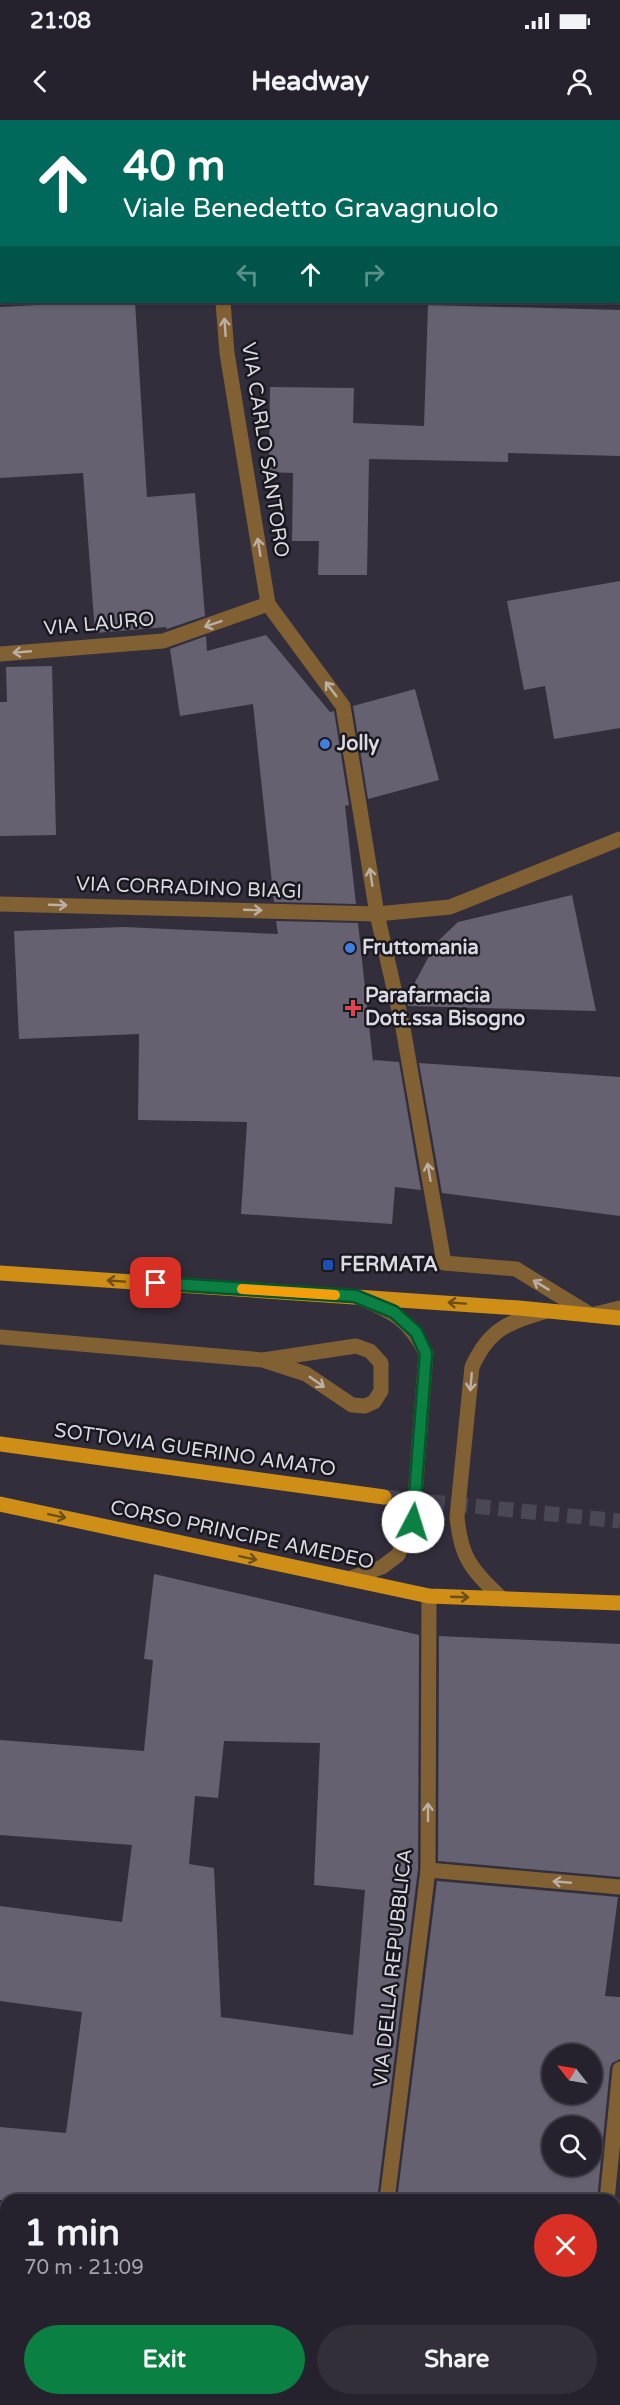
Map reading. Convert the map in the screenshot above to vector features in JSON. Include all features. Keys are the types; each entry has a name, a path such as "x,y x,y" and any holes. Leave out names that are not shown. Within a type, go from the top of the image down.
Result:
{"main road":[{"path":"0,1273 355,1296 620,1318"},
{"name":"SOTTOVIA GUERINO AMATO","path":"0,1444 384,1497"},
{"name":"CORSO PRINCIPE AMEDEO","path":"0,1504 429,1596 620,1603"}],"street":[{"name":"VIA CARLO SANTORO","path":"223,303 227,353 268,604"},
{"name":"VIA LAURO","path":"0,654 163,641 268,604"},
{"path":"268,604 344,706 377,914 403,1028 444,1263 516,1269 591,1316 620,1308"},
{"name":"VIA CORRADINO BIAGI","path":"0,904 377,914 450,907 620,840"},
{"path":"348,1579 382,1567 398,1555 413,1522 426,1353 416,1332 394,1312 355,1296"},
{"path":"502,1599 468,1564 459,1541 457,1516 472,1367 481,1346 495,1331 519,1319 547,1311"},
{"path":"0,1337 263,1360 306,1374 351,1405 365,1406 374,1402 381,1391 381,1364 370,1351 356,1346 263,1360"},
{"name":"VIA DELLA REPUBBLICA","path":"388,2194 428,1870 429,1596"},
{"path":"428,1870 620,1887"},
{"path":"608,2194 620,2069"}],"building":[{"path":"135,303 147,497 195,493 205,616 167,629 166,627 95,633 83,473 0,478 0,307"},
{"path":"428,305 620,310 620,456 508,453 508,462 369,459 367,575 318,575 319,541 292,541 293,473 269,472 270,387 354,388 353,423 424,426"},
{"path":"620,581 620,728 554,739 545,686 524,690 507,601"},
{"path":"266,635 330,712 334,711 349,805 345,806 356,904 274,902 253,704 180,716 170,649 206,636 207,651"},
{"path":"52,666 56,835 0,836 0,702 7,702 6,667"},
{"path":"415,689 439,780 368,799 353,706"},
{"path":"572,895 596,1011 408,1006 406,999 436,943 458,922"},
{"path":"276,921 358,923 373,1062 374,1060 399,1062 421,1190 395,1187 392,1224 241,1214 247,1122 138,1120 139,1034 19,1039 14,931 124,927 278,934"},
{"path":"419,1063 620,1077 620,1216 442,1193"},
{"path":"154,1574 419,1635 418,1869 378,2194 0,2194 0,2127 66,2133 82,2012 0,2001 0,1906 122,1922 132,1845 0,1835 0,1740 144,1751 153,1660 144,1659","holes":["224,1741 320,1743 314,1885 365,1890 353,2035 221,2017 214,1868 189,1864 195,1796 218,1798"]},
{"path":"439,1636 620,1644 620,1877 438,1861"},
{"path":"437,1881 618,1897 605,1996 620,1997 620,2059 612,2063 602,2149 602,2116 542,2116 542,2176 599,2176 598,2194 398,2194"}],"tunnel":[{"path":"384,1497 620,1521"}],"slow traffic":[{"path":"242,1289 335,1295"}],"place":[{"name":"Jolly","path":"325,744"},
{"name":"Fruttomania","path":"350,948"},
{"name":"Parafarmacia Dott.ssa Bisogno","path":"353,1008"},
{"name":"FERMATA","path":"328,1265"}],"route":[{"path":"156,1283 355,1296 394,1312 416,1332 426,1353 413,1522"}]}
